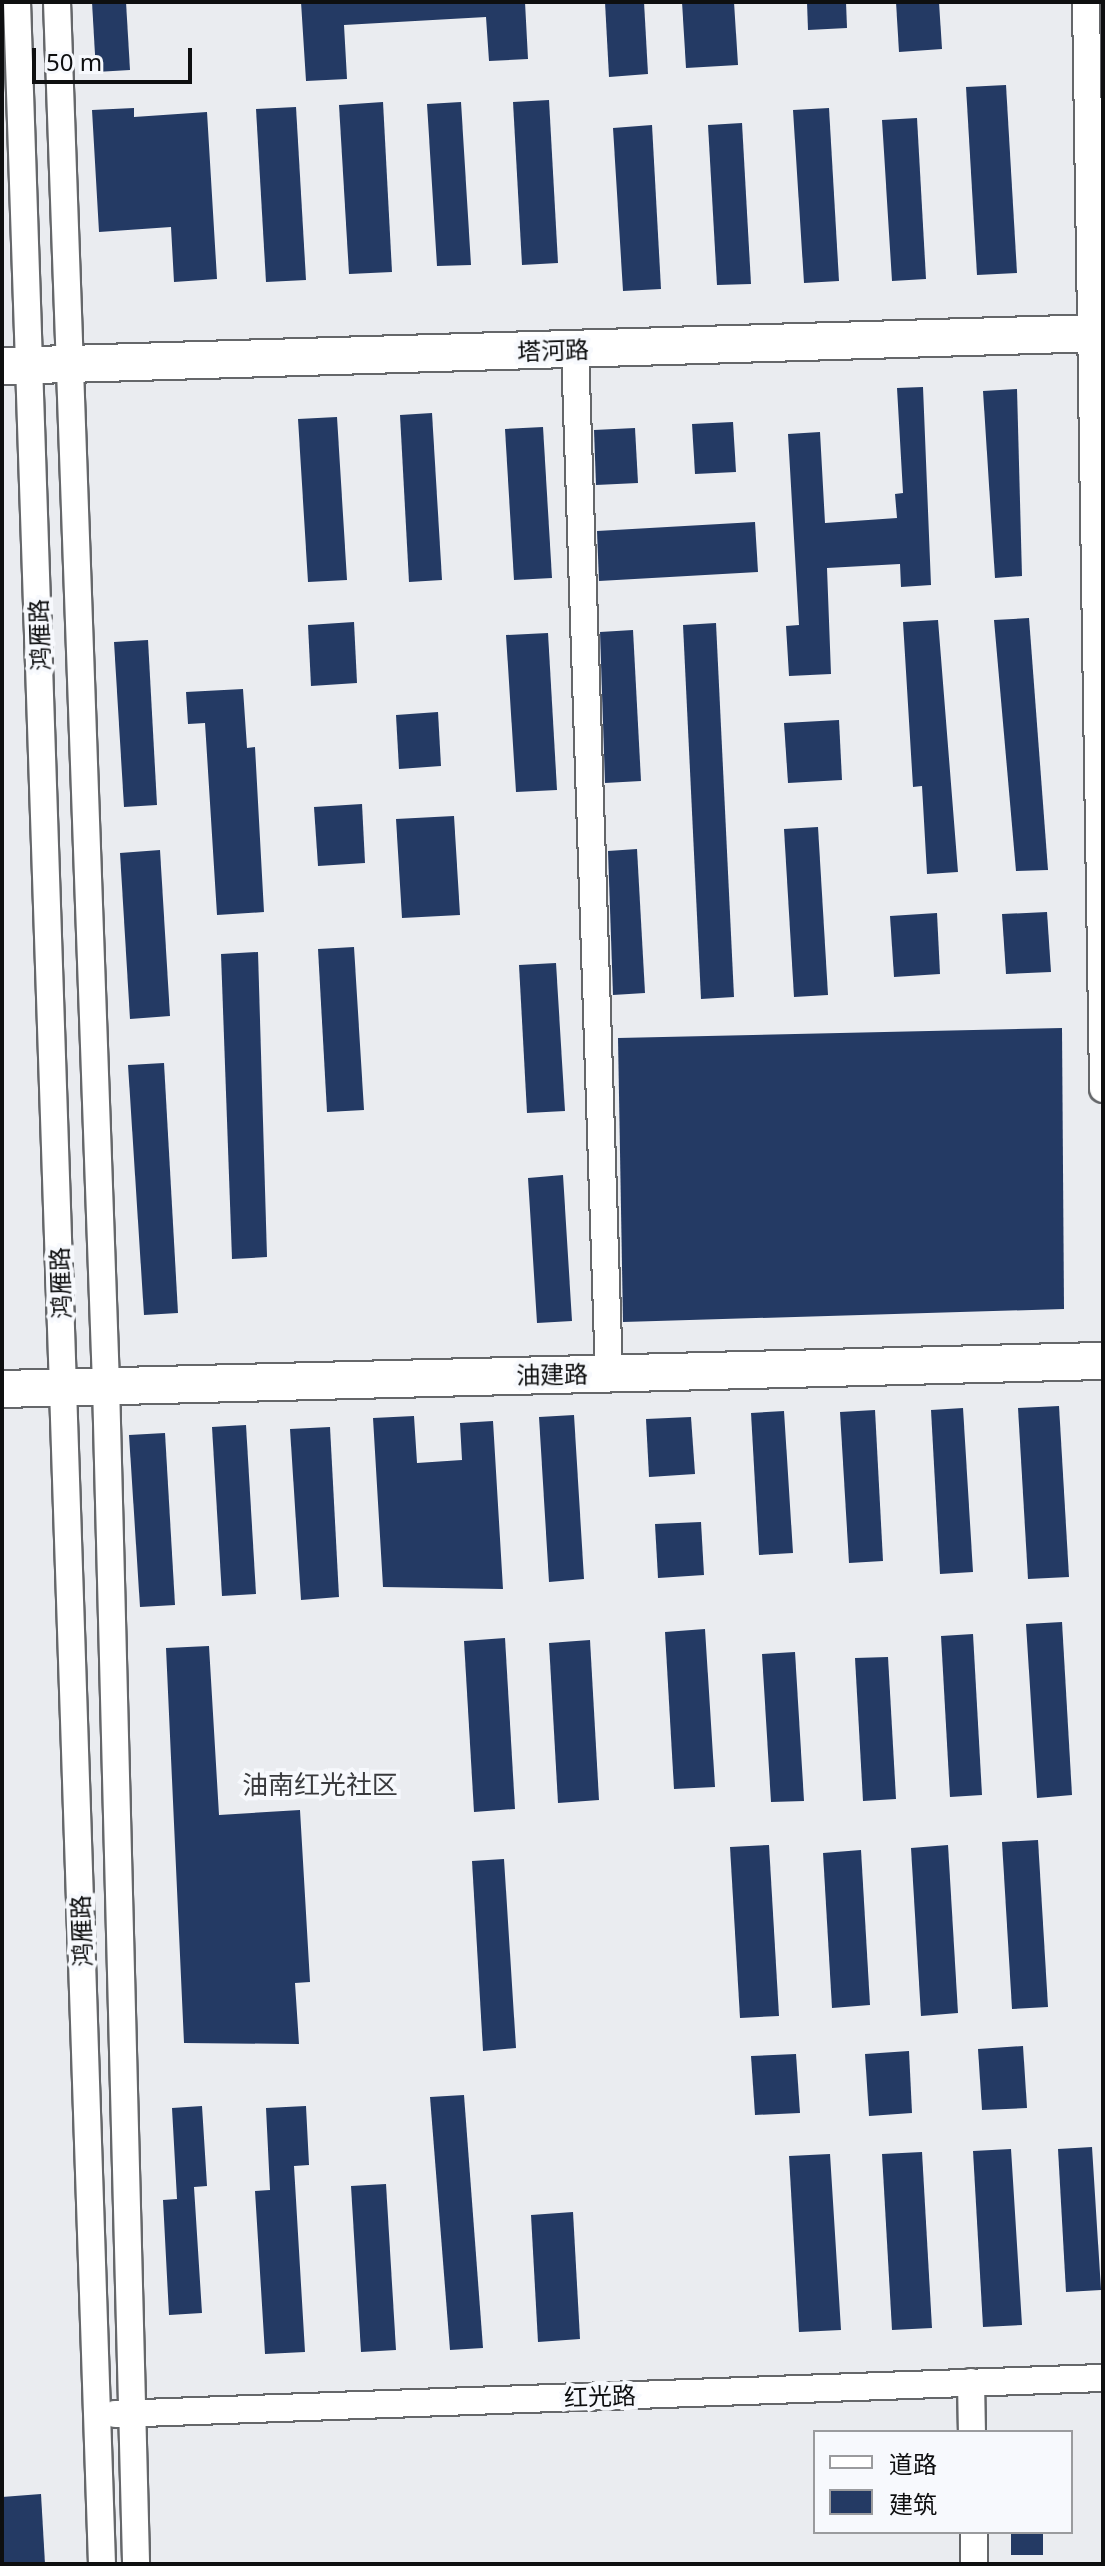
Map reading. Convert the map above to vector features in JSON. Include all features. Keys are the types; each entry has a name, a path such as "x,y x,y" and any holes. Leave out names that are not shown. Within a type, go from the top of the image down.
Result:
{"main road":[{"name":"塔河路","path":"16,365 1095,334"},
{"name":"油建路","path":"2,1389 64,1385 1103,1361"}],"street":[{"name":"鸿雁路","path":"17,2 16,365 64,1385 102,2564"},
{"name":"鸿雁路","path":"57,2 106,1384 136,2564"},
{"path":"1086,2 1095,334 1103,1089"},
{"path":"575,349 609,1373"},
{"name":"红光路","path":"97,2415 1103,2378"},
{"path":"971,2382 972,2430"},
{"path":"974,2534 974,2564"}],"building":[{"path":"92,2 126,2 130,70 96,72"},
{"path":"301,2 525,2 528,59 489,61 486,17 344,25 347,79 306,81"},
{"path":"605,2 644,2 648,74 609,77"},
{"path":"682,2 734,2 738,65 686,68"},
{"path":"807,2 846,2 847,28 808,30"},
{"path":"896,2 939,2 942,49 899,52"},
{"path":"1006,85 1017,273 977,275 966,87"},
{"path":"549,100 558,263 522,265 513,102"},
{"path":"383,102 392,272 349,274 339,105"},
{"path":"461,102 471,265 437,266 427,104"},
{"path":"296,107 306,280 266,282 256,109"},
{"path":"134,108 134,117 207,112 217,279 174,282 171,227 99,232 92,110"},
{"path":"829,108 839,281 804,283 793,110"},
{"path":"917,118 926,279 892,281 882,120"},
{"path":"742,123 751,284 717,285 708,125"},
{"path":"652,125 661,289 623,291 613,128"},
{"path":"923,387 931,585 901,587 900,564 827,568 831,674 789,676 786,626 799,625 788,434 820,432 825,523 897,518 895,494 903,493 897,388"},
{"path":"1017,389 1022,576 995,578 983,391"},
{"path":"432,413 442,580 409,582 400,415"},
{"path":"337,417 347,580 308,582 298,419"},
{"path":"733,422 736,472 695,474 692,424"},
{"path":"543,427 552,578 514,580 505,429"},
{"path":"635,428 638,483 596,485 594,430"},
{"path":"755,522 758,572 599,581 597,531"},
{"path":"1029,618 1048,870 1016,871 994,620"},
{"path":"938,620 958,872 927,874 922,786 913,787 903,622"},
{"path":"354,622 357,683 311,686 308,625"},
{"path":"716,623 734,997 701,999 683,625"},
{"path":"633,630 641,781 605,783 600,632"},
{"path":"548,633 557,790 516,792 506,635"},
{"path":"148,640 157,805 124,807 114,642"},
{"path":"243,689 247,748 255,747 264,912 217,915 205,723 188,724 186,692"},
{"path":"438,712 441,766 399,769 396,715"},
{"path":"839,720 842,780 788,783 784,723"},
{"path":"362,804 365,863 318,866 314,807"},
{"path":"454,816 460,915 402,918 396,819"},
{"path":"818,827 828,995 794,997 784,829"},
{"path":"637,849 645,993 613,995 608,851"},
{"path":"160,850 170,1016 130,1019 120,853"},
{"path":"1047,912 1051,972 1006,974 1002,914"},
{"path":"937,913 940,974 894,977 890,916"},
{"path":"354,947 364,1110 327,1112 318,949"},
{"path":"258,952 267,1257 232,1259 221,954"},
{"path":"556,963 565,1111 527,1113 519,965"},
{"path":"1062,1028 1064,1309 623,1322 618,1038"},
{"path":"164,1063 178,1313 144,1315 128,1065"},
{"path":"563,1175 572,1321 537,1323 528,1178"},
{"path":"1059,1406 1069,1577 1028,1579 1018,1408"},
{"path":"963,1408 973,1572 940,1574 931,1410"},
{"path":"875,1410 883,1561 849,1563 840,1412"},
{"path":"784,1411 793,1553 759,1555 751,1413"},
{"path":"574,1415 584,1579 549,1582 539,1417"},
{"path":"414,1416 417,1463 462,1460 460,1423 493,1421 503,1589 383,1587 373,1418"},
{"path":"691,1417 695,1474 649,1477 646,1419"},
{"path":"246,1425 256,1594 222,1596 212,1427"},
{"path":"330,1427 339,1597 301,1600 290,1429"},
{"path":"165,1433 175,1605 140,1607 129,1435"},
{"path":"701,1522 704,1575 658,1578 655,1524"},
{"path":"1062,1622 1072,1795 1037,1798 1026,1624"},
{"path":"705,1629 715,1787 674,1789 665,1632"},
{"path":"973,1634 982,1795 950,1797 941,1636"},
{"path":"505,1638 515,1809 474,1812 464,1641"},
{"path":"590,1640 599,1800 558,1803 549,1643"},
{"path":"209,1646 219,1815 300,1810 310,1982 295,1983 299,2044 184,2043 166,1648"},
{"path":"795,1652 804,1801 771,1802 762,1654"},
{"path":"888,1657 896,1799 863,1801 855,1658"},
{"path":"1038,1840 1048,2007 1012,2009 1002,1842"},
{"path":"769,1845 779,2016 740,2018 730,1847"},
{"path":"948,1845 958,2013 921,2016 911,1848"},
{"path":"861,1850 870,2005 832,2008 823,1853"},
{"path":"504,1859 516,2048 483,2051 472,1861"},
{"path":"1023,2046 1027,2108 982,2110 978,2049"},
{"path":"909,2051 912,2113 869,2116 865,2054"},
{"path":"796,2054 800,2113 755,2115 751,2056"},
{"path":"464,2095 483,2348 450,2350 430,2097"},
{"path":"202,2106 207,2186 194,2187 202,2313 169,2315 163,2200 177,2199 172,2108"},
{"path":"306,2106 309,2165 294,2166 305,2352 265,2354 255,2191 270,2190 266,2108"},
{"path":"1092,2147 1101,2290 1066,2292 1058,2149"},
{"path":"1011,2149 1022,2325 983,2327 973,2151"},
{"path":"922,2152 932,2328 892,2330 882,2154"},
{"path":"830,2154 841,2330 799,2332 789,2156"},
{"path":"386,2184 396,2350 361,2352 351,2186"},
{"path":"573,2212 580,2339 538,2342 531,2215"},
{"path":"41,2494 45,2564 2,2564 2,2497"},
{"path":"1011,2534 1043,2534 1043,2555 1011,2555"}],"district":[{"name":"油南红光社区","path":"320,1785"}]}
